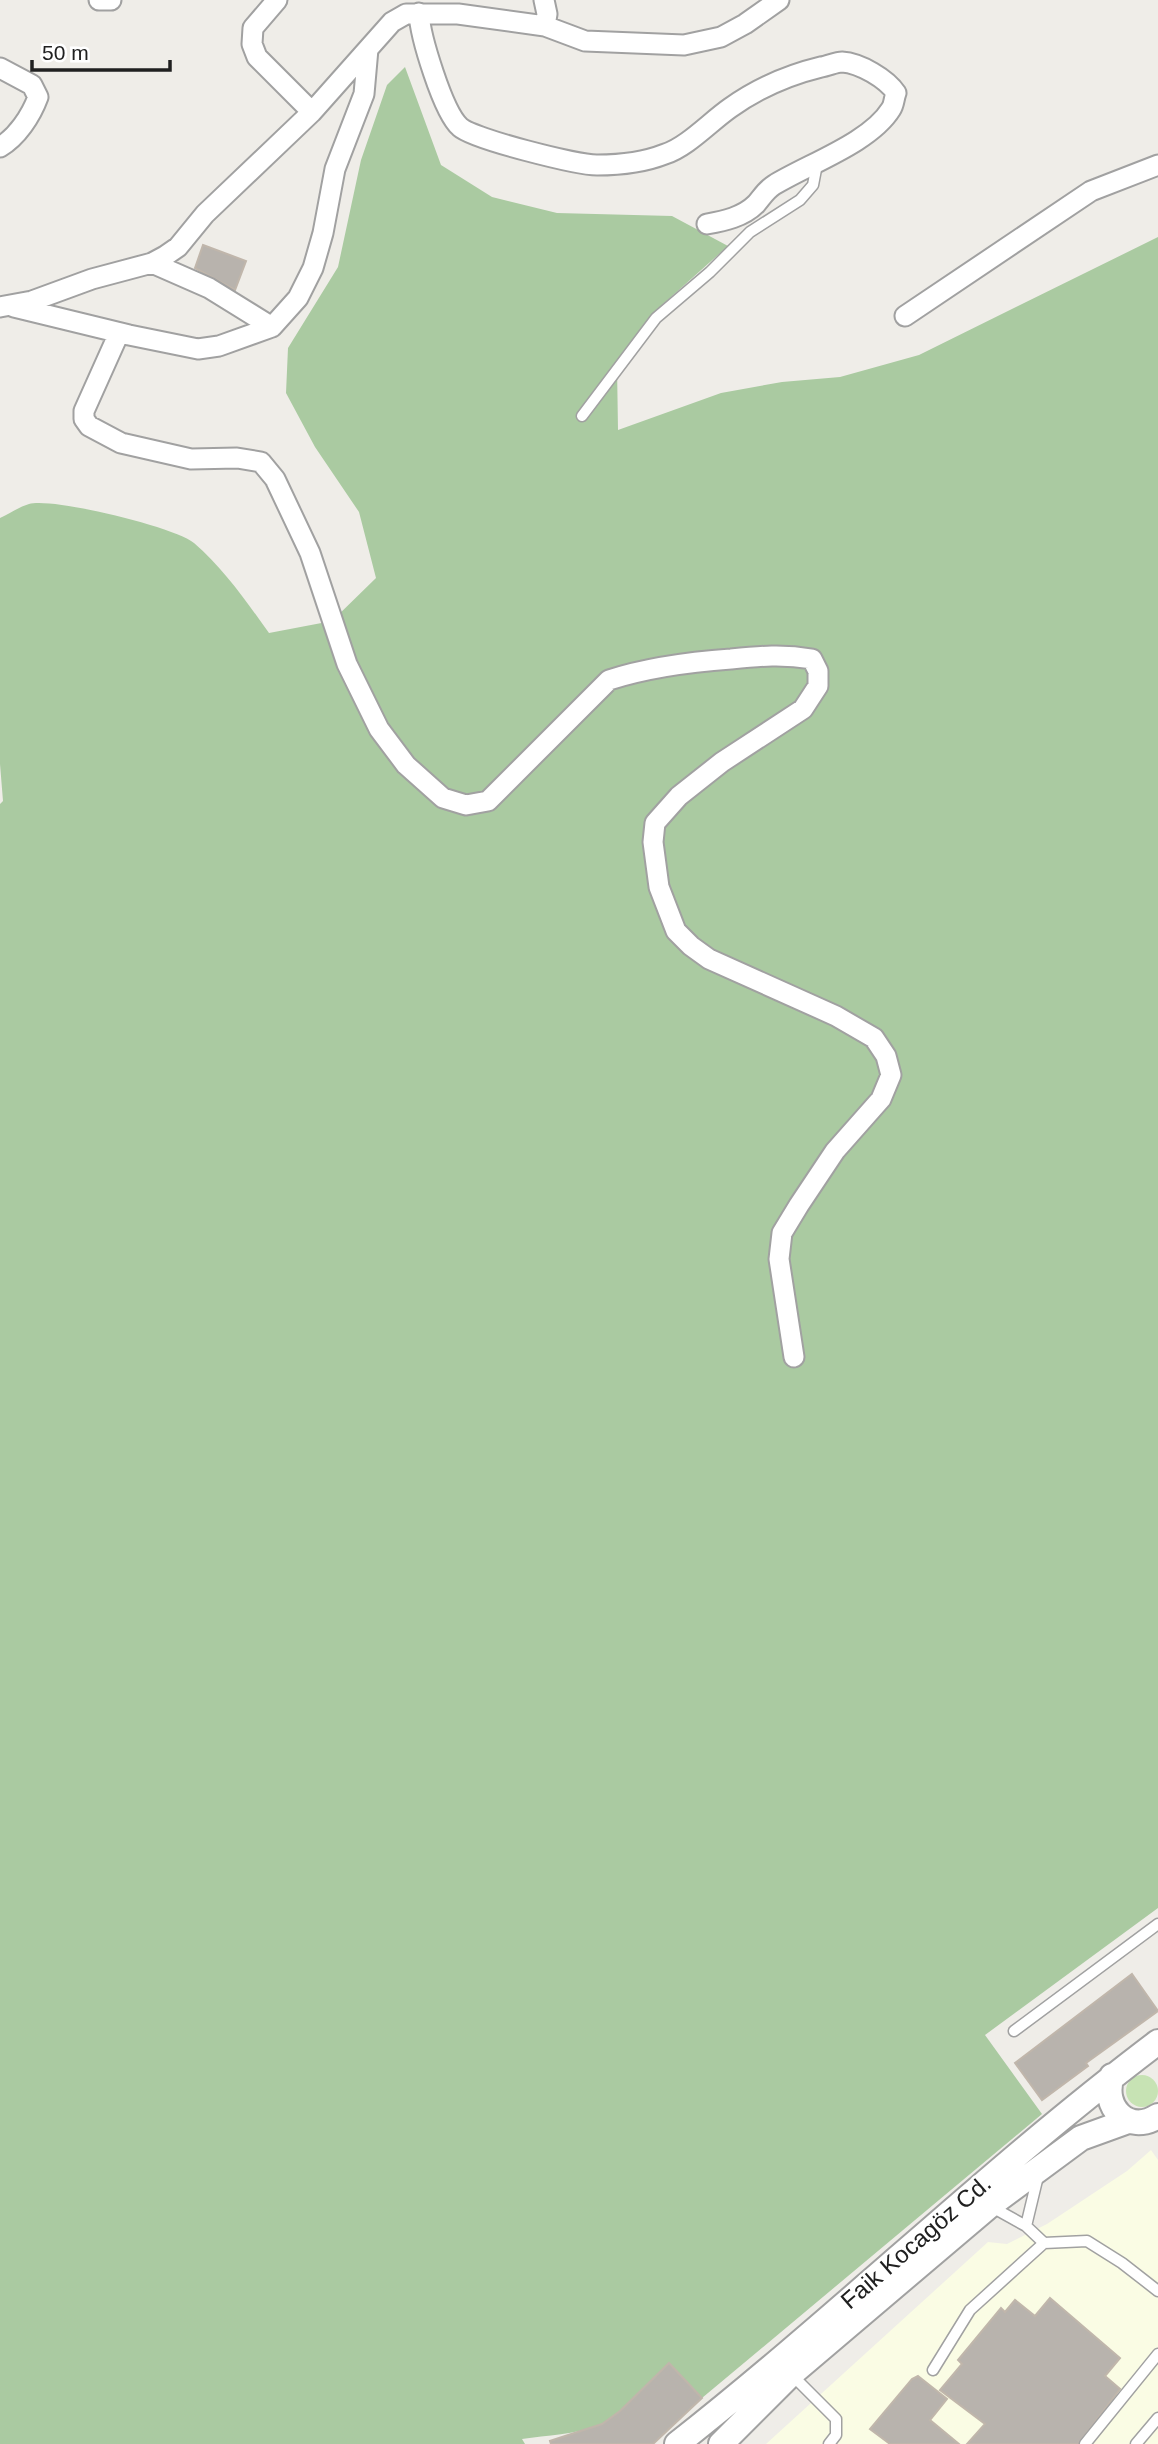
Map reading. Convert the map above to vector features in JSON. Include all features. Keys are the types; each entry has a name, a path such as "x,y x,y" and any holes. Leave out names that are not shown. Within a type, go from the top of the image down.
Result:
{"street":[{"path":"99,0 111,0"},
{"path":"277,0 253,28 253,51 312,112"},
{"path":"544,0 547,14 545,26"},
{"path":"4,307 32,301 92,279 152,263 178,247 205,214 312,112 392,22 406,14 458,14 545,26 585,41 684,45 721,37 779,0"},
{"path":"419,13 419,26 433,70 453,119 461,128 481,138 595,165 648,159 668,153 754,92 787,77 818,68 843,62 889,82 895,93 892,108 871,131 768,188 746,212 707,225"},
{"path":"4,307 198,349 219,346 272,327 298,298 313,268 323,233 335,169 364,94 368,49"},
{"path":"0,68 32,85 38,97 33,111 11,141 0,147"},
{"path":"905,316 1091,191 1158,165"},
{"path":"152,263 209,288 272,327"},
{"path":"119,333 84,411 84,419 89,426 121,443 191,460 237,458 261,462 275,479 310,553 347,664 379,729 406,765 443,798 466,805 488,801 609,680 682,663 787,654 812,659 818,671 818,686 803,709 722,762 679,796 655,823 653,842 659,887 676,932 691,946 709,959 836,1016 874,1038 886,1056 891,1075 881,1099 835,1151 782,1233 779,1259 794,1357"},
{"name":"Faik Kocagöz Cd.","path":"677,2444 1112,2076 1158,2042"},
{"path":"1134,2061 1142,2060 1158,2066"},
{"path":"1112,2076 1109,2093 1114,2110 1148,2122"},
{"path":"721,2444 791,2374 989,2206 1081,2138 1148,2122"}],"lane":[{"path":"582,416 656,318 710,272 750,232 807,193 815,179 817,163"},
{"path":"1014,2031 1158,1924"},
{"path":"1026,2226 1040,2169"},
{"path":"989,2206 1026,2226 1044,2243"},
{"path":"933,2370 970,2310 1044,2243 1087,2241 1122,2263 1158,2291"},
{"path":"1085,2444 1158,2354"},
{"path":"791,2374 836,2419 836,2435 829,2444"},
{"path":"1136,2444 1158,2418"}],"shaded area":[{"path":"1151,2150 1158,2160 1158,2444 766,2444 988,2242 1007,2244 1047,2224 1127,2171"}],"green space":[{"path":"405,67 441,165 492,197 557,213 672,216 728,246 662,305 617,366 618,430 721,393 782,382 840,377 919,355 1158,237 1158,1908 985,2035 1042,2114 702,2398 669,2363 636,2397 608,2420 580,2431 522,2439 525,2444 0,2444 0,804 3,801 0,764 0,518 29,504 42,503 113,515 182,536 194,543 215,564 269,633 332,621 376,578 359,512 315,447 286,393 288,348 338,267 361,160 387,85"},
{"path":"1142,2075 1153,2080 1158,2091 1153,2102 1142,2107 1131,2102 1126,2091 1131,2080"}],"building":[{"path":"203,245 246,261 235,290 195,268"},
{"path":"1132,1974 1158,2011 1086,2063 1088,2066 1042,2100 1015,2063"},
{"path":"1050,2298 1120,2358 1105,2376 1120,2389 1078,2444 967,2444 985,2424 940,2390 962,2364 958,2360 1001,2308 1005,2312 1015,2300 1035,2316"},
{"path":"669,2363 702,2398 653,2444 551,2444 550,2441 602,2424 620,2411"},
{"path":"918,2376 947,2399 930,2420 959,2444 890,2444 870,2429 912,2379"}]}
